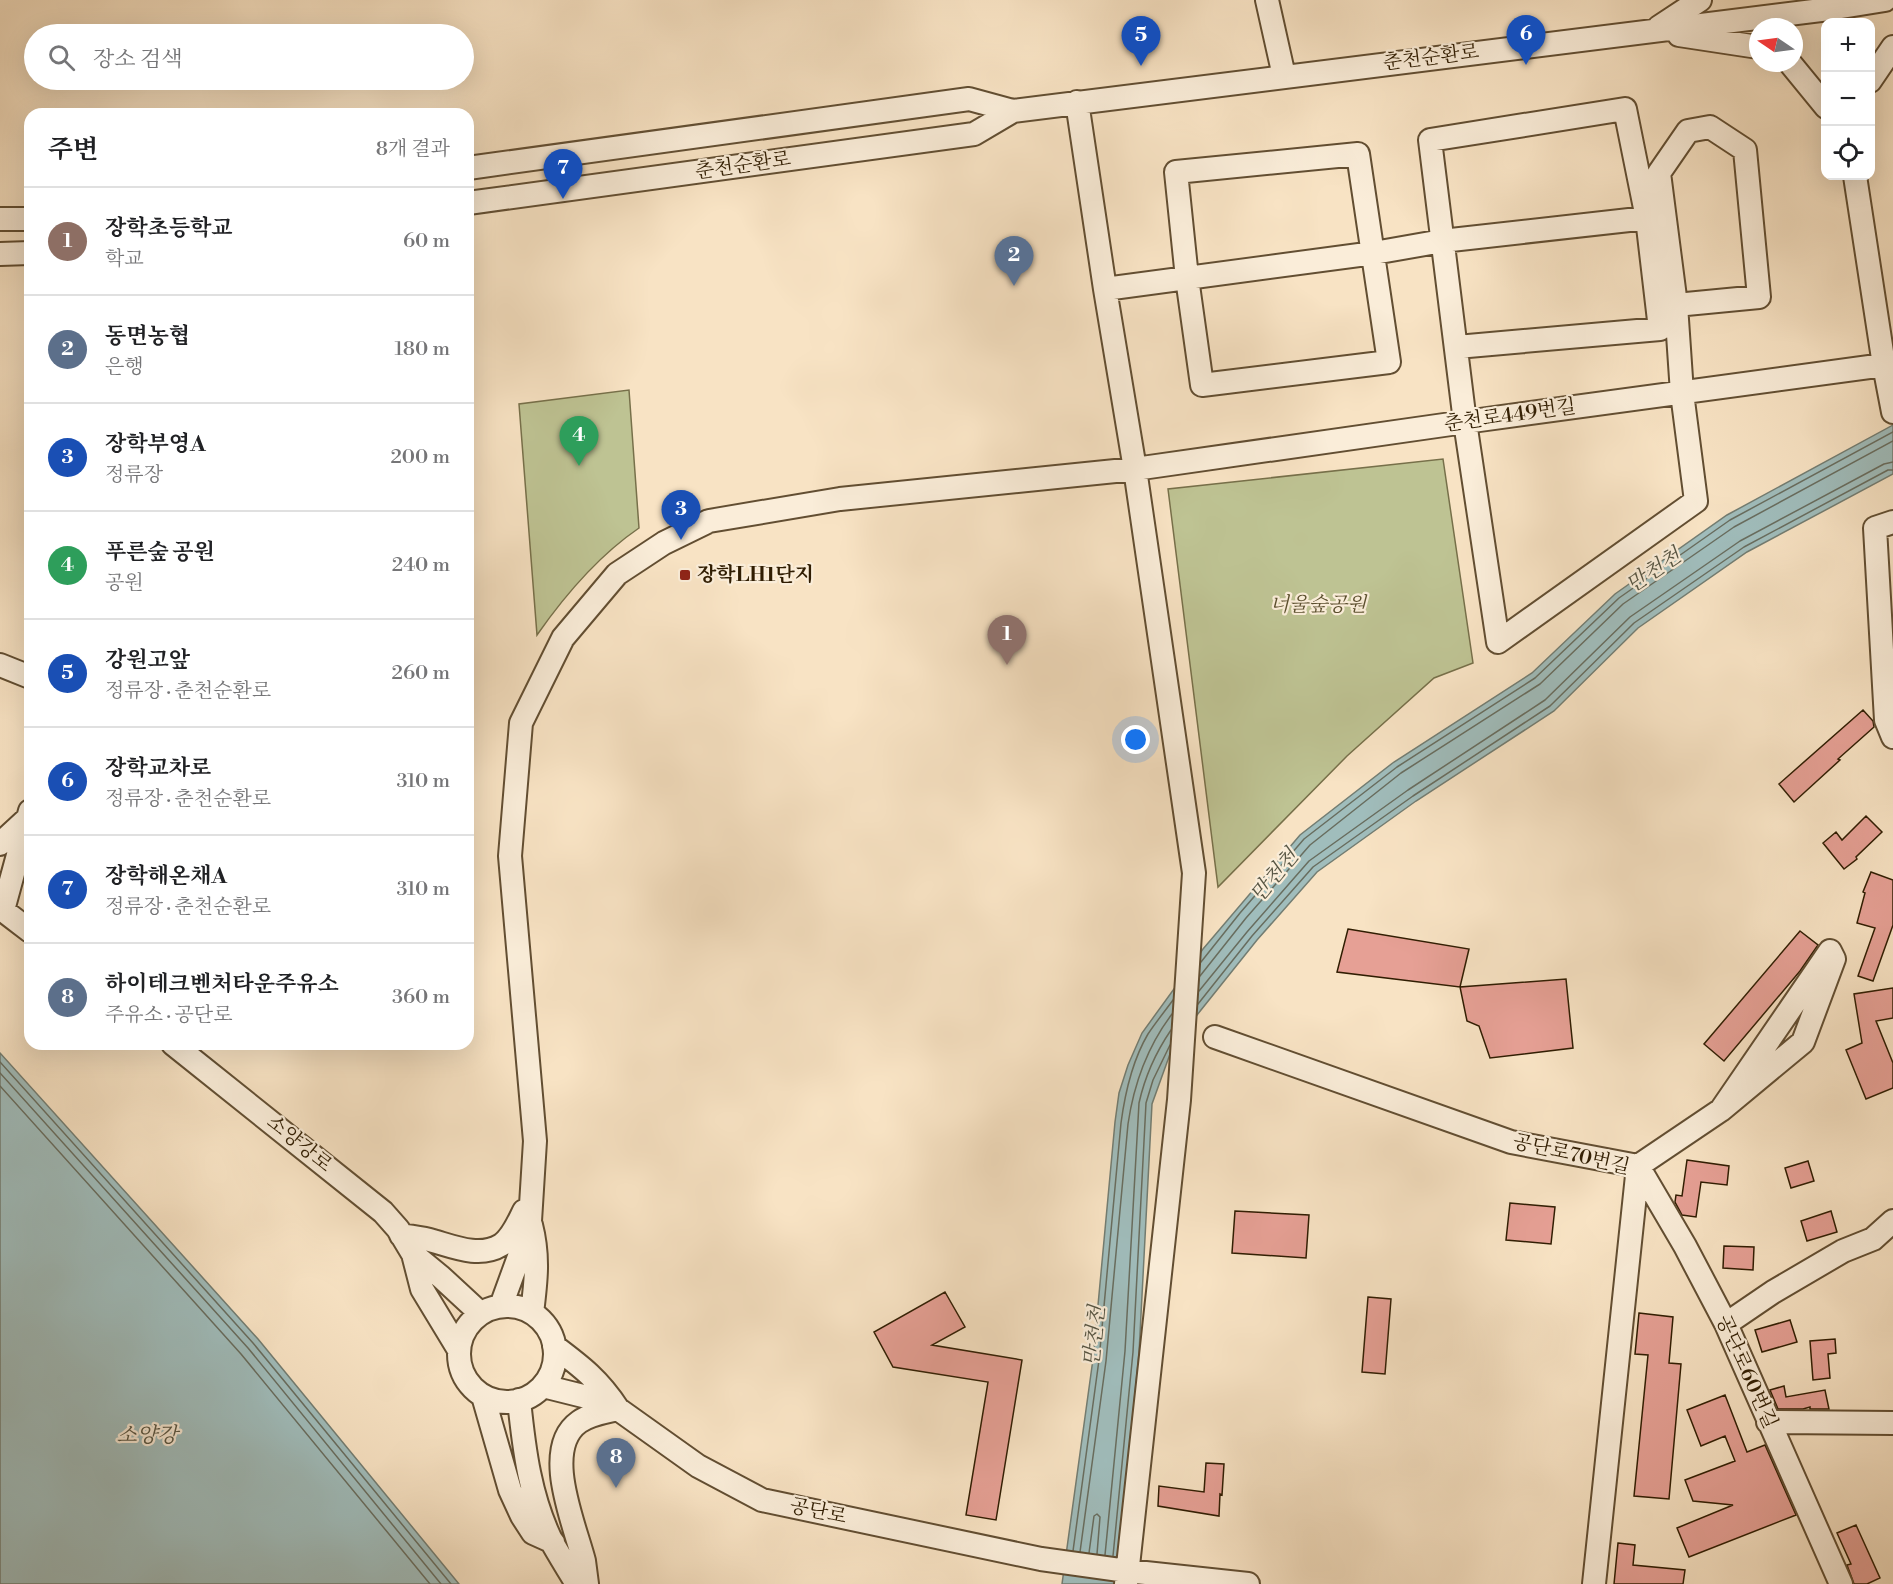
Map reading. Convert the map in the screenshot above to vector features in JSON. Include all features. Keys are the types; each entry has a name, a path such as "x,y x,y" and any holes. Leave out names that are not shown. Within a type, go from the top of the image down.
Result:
{"street":[{"path":"1267,0 1284,76"},
{"path":"1654,31 1700,0"},
{"name":"춘천순환로","path":"474,202 974,134 1013,111 1830,10 1885,0"},
{"path":"1654,31 1749,46"},
{"path":"1875,73 1893,47"},
{"path":"1797,72 1821,101"},
{"name":"춘천순환로","path":"474,167 969,99 1013,111"},
{"path":"1077,102 1135,469 1194,873 1179,1100 1124,1575 1248,1584"},
{"path":"1457,346 1660,330 1647,218 1625,109 1430,140 1465,422 1498,642 1696,501 1682,393 1676,306 1659,173 1688,131 1710,127 1745,150 1759,297 1676,306"},
{"path":"1358,154 1389,362 1202,385 1187,278 1176,171 1358,154"},
{"path":"1856,180 1893,412"},
{"path":"1105,288 1442,242 1647,218"},
{"path":"0,219 24,219"},
{"path":"0,254 24,253"},
{"name":"춘천로449번길","path":"530,1210 535,1141 510,856 521,723 563,638 616,574 664,543 709,521 840,499 1135,469 1884,365"},
{"path":"1893,522 1875,528 1886,720 1893,737"},
{"path":"0,665 24,675"},
{"path":"0,844 24,827"},
{"path":"24,838 1,909 24,926"},
{"path":"1638,1166 1721,1110 1803,1042 1834,959 1830,951 1721,1110"},
{"name":"공단로70번길","path":"1215,1036 1511,1142 1638,1166 1594,1584"},
{"name":"소양강로","path":"180,1050 383,1212 401,1234 413,1254 422,1289 459,1350"},
{"name":"공단로60번길","path":"1638,1166 1685,1246 1726,1324 1841,1584"},
{"path":"401,1234 466,1250 492,1249 507,1239 530,1210"},
{"path":"491,1310 524,1243 530,1210"},
{"path":"530,1210 537,1251 532,1312"},
{"path":"1726,1324 1773,1292 1843,1251 1874,1239 1893,1221"},
{"name":"소양강로","path":"413,1254 441,1277 491,1310"},
{"path":"512,1306 532,1312 547,1327 554,1346 553,1367 543,1386 535,1393 519,1400 504,1402 483,1396 467,1382 462,1372 459,1350 465,1329 491,1310 512,1306"},
{"name":"공단로","path":"554,1346 590,1374 605,1389 618,1409"},
{"name":"공단로","path":"543,1386 583,1396 618,1409 698,1466 762,1500 1124,1575"},
{"path":"483,1396 510,1490 522,1516 533,1533 553,1542"},
{"path":"519,1400 526,1462 536,1500 553,1542 577,1584"},
{"path":"587,1584 584,1563 566,1497 561,1459 563,1443 572,1428 579,1422 597,1414 618,1409"},
{"path":"1768,1422 1893,1423"}],"green space":[{"path":"629,390 639,528 583,577 537,635 519,404"},
{"name":"너울숲공원","path":"1443,459 1473,663 1434,678 1347,756 1218,887 1168,489"}],"water":[{"name":"만천천","path":"1893,425 1893,474 1747,552 1638,628 1554,711 1416,801 1317,872 1257,940 1197,1015 1170,1054 1152,1104 1139,1353 1116,1584 1062,1584 1093,1359 1119,1093 1142,1033 1203,949 1300,835 1394,762 1532,673 1615,594 1727,515"},
{"name":"소양강","path":"0,1053 258,1339 459,1584 0,1584"}],"building":[{"path":"1863,710 1873,721 1874,727 1794,802 1779,784"},
{"path":"1866,816 1882,832 1856,857 1857,859 1844,869 1823,843 1836,832 1842,840"},
{"path":"1871,872 1893,880 1893,925 1873,981 1858,976 1875,928 1857,923 1865,893 1863,892"},
{"path":"1348,929 1469,949 1460,987 1337,972"},
{"path":"1800,931 1818,945 1800,971 1724,1061 1704,1044"},
{"path":"1566,979 1573,1048 1490,1058 1479,1026 1467,1021 1460,987"},
{"path":"1893,988 1893,1018 1876,1021 1893,1063 1893,1088 1866,1099 1846,1050 1862,1043 1854,994"},
{"path":"1687,1160 1729,1166 1727,1185 1701,1182 1696,1217 1682,1215 1675,1202 1676,1195 1682,1196"},
{"path":"1808,1161 1814,1181 1791,1188 1785,1168"},
{"path":"1510,1203 1555,1207 1551,1244 1506,1240"},
{"path":"1235,1211 1309,1215 1306,1258 1232,1253"},
{"path":"1831,1211 1837,1232 1807,1241 1801,1221"},
{"path":"1724,1246 1754,1247 1753,1270 1723,1268"},
{"path":"945,1292 965,1327 932,1345 1022,1360 996,1520 966,1515 988,1382 893,1367 874,1332"},
{"path":"1368,1297 1391,1299 1385,1374 1362,1372"},
{"path":"1639,1313 1673,1317 1669,1363 1681,1364 1669,1499 1634,1496 1648,1355 1635,1354"},
{"path":"1790,1320 1797,1342 1762,1352 1755,1330"},
{"path":"1835,1339 1836,1353 1828,1354 1830,1378 1813,1380 1810,1341"},
{"path":"1784,1386 1786,1397 1825,1390 1829,1409 1810,1409 1810,1407 1778,1409 1770,1390"},
{"path":"1725,1395 1747,1452 1765,1445 1796,1515 1689,1557 1677,1528 1733,1505 1693,1501 1685,1480 1735,1461 1725,1436 1701,1446 1687,1410"},
{"path":"1206,1463 1224,1464 1219,1516 1158,1506 1159,1486 1204,1492"},
{"path":"1856,1525 1880,1578 1867,1584 1854,1584 1847,1565 1851,1564 1837,1533"},
{"path":"1618,1543 1635,1545 1633,1565 1685,1570 1683,1584 1614,1584"}],"place":[{"name":"장학교차로","path":"1526,65"},
{"name":"강원고앞","path":"1141,66"},
{"name":"장학해온채A","path":"563,199"},
{"name":"동면농협","path":"1014,286"},
{"name":"푸른숲 공원","path":"579,466"},
{"name":"장학부영A","path":"681,540"},
{"name":"장학LH1단지","path":"685,575"},
{"name":"장학초등학교","path":"1007,665"},
{"name":"하이테크벤처타운주유소","path":"616,1488"}]}
